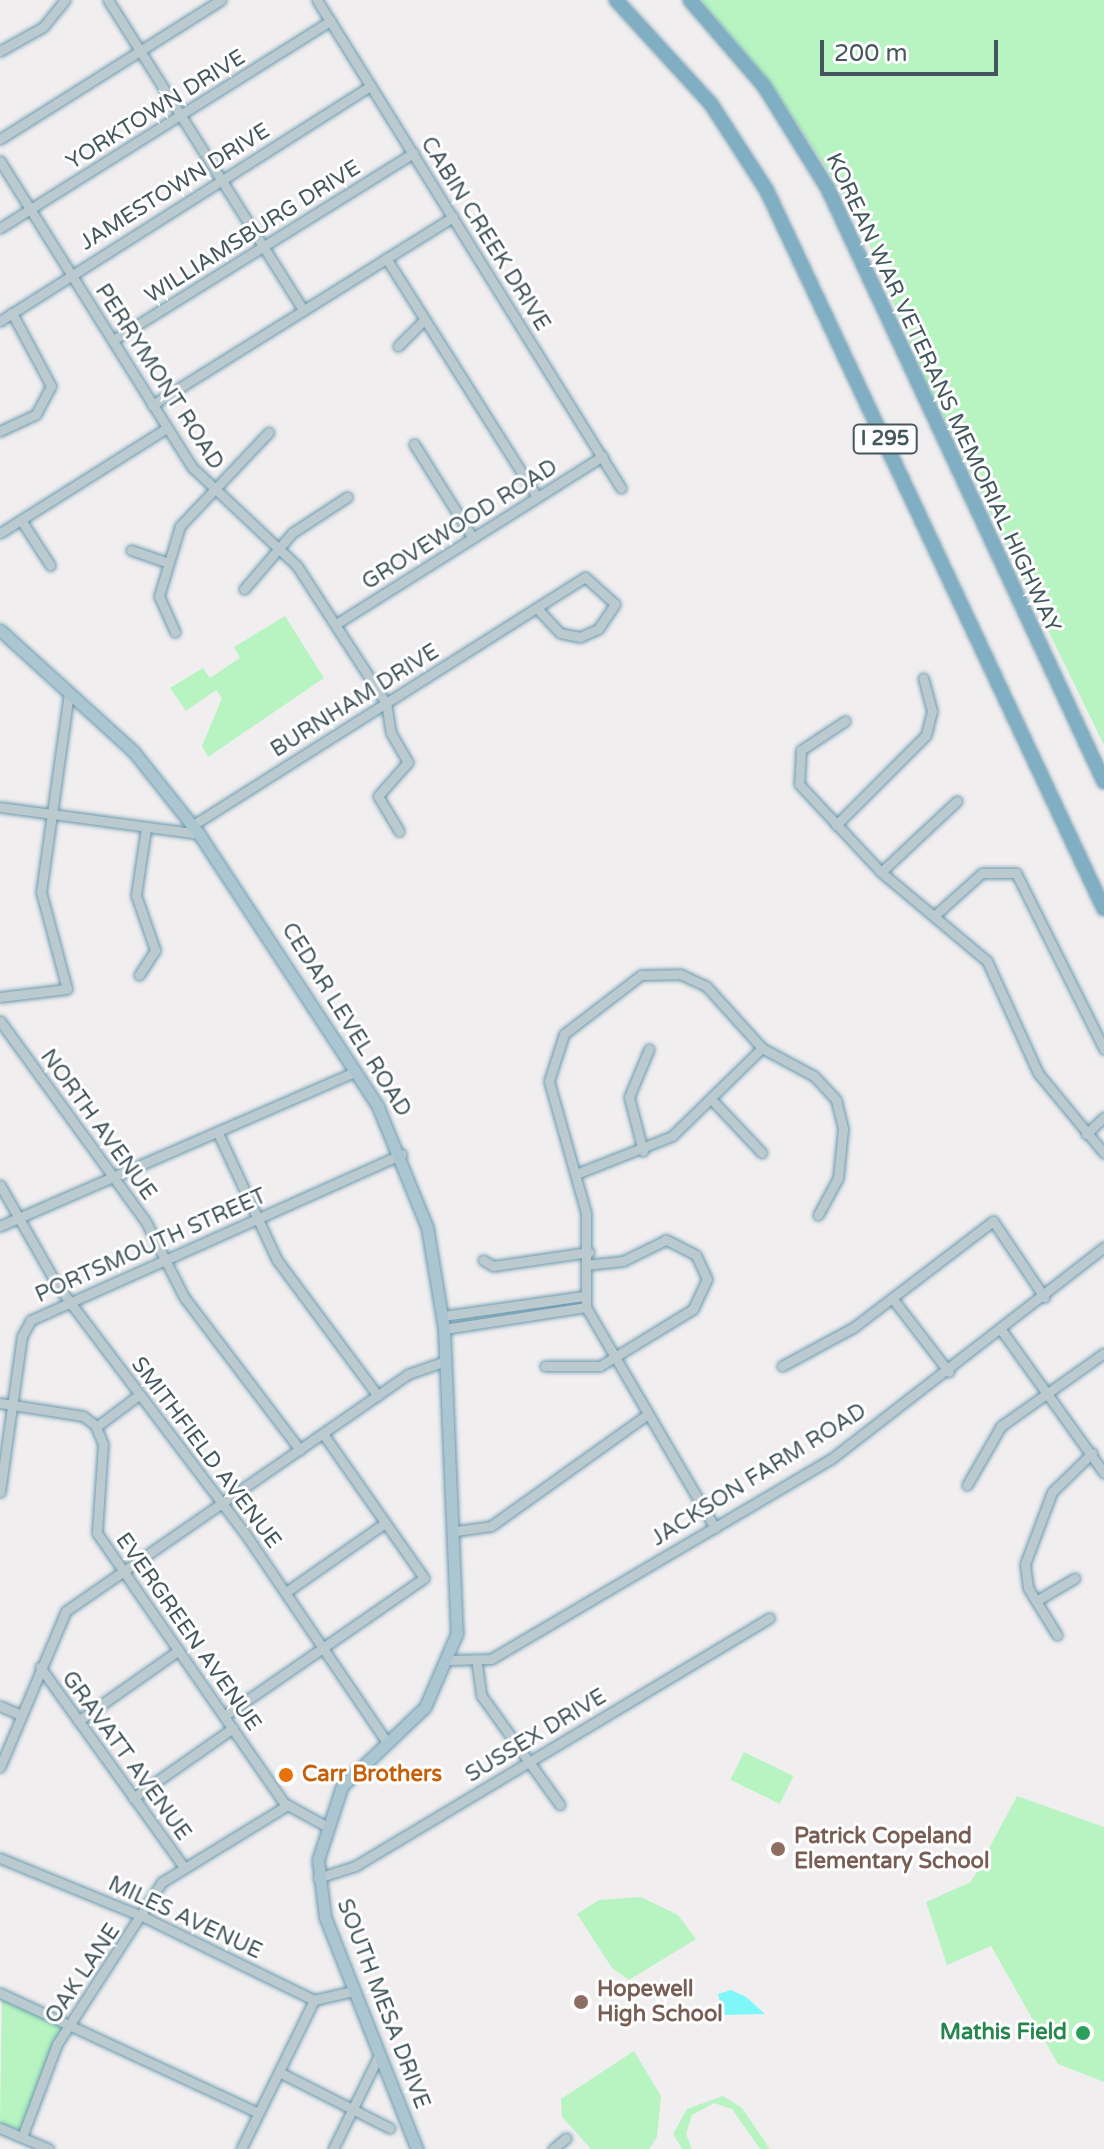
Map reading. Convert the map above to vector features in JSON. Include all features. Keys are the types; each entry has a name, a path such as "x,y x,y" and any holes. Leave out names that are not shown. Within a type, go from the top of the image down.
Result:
{"highway":[{"name":"I 295","path":"616,0 711,104 767,191 1104,909"},
{"name":"KOREAN WAR VETERANS MEMORIAL HIGHWAY","path":"690,0 770,95 828,189 1104,782"}],"main road":[{"name":"CEDAR LEVEL ROAD","path":"0,630 133,751 196,830 356,1071 402,1154 427,1227 444,1322 458,1622 450,1660 425,1707 386,1741"},
{"path":"324,1825 346,1780 386,1741"},
{"name":"SOUTH MESA DRIVE","path":"324,1825 318,1878 353,1991 417,2149"}],"street":[{"path":"0,51 43,27 65,0"},
{"path":"108,0 301,312"},
{"path":"0,139 221,0"},
{"name":"CABIN CREEK DRIVE","path":"317,0 621,488"},
{"name":"YORKTOWN DRIVE","path":"0,228 330,21"},
{"name":"JAMESTOWN DRIVE","path":"0,321 371,86"},
{"name":"WILLIAMSBURG DRIVE","path":"113,340 413,153"},
{"name":"PERRYMONT ROAD","path":"0,161 167,428 211,489 278,547 336,624 386,703 391,733 408,762 378,796 399,831"},
{"path":"152,405 453,217"},
{"path":"386,258 537,497"},
{"path":"0,431 36,414 51,386 12,313"},
{"path":"398,346 424,320"},
{"path":"0,533 167,428"},
{"path":"175,632 159,596 165,562 185,518 269,432"},
{"path":"414,444 473,538"},
{"name":"GROVEWOOD ROAD","path":"336,624 603,456"},
{"path":"244,589 278,547 347,497"},
{"path":"21,520 50,565"},
{"path":"131,550 165,562"},
{"name":"BURNHAM DRIVE","path":"196,830 386,703 537,608 589,576 615,604 598,629 580,637 560,633 537,608"},
{"path":"836,825 926,735 932,711 923,678"},
{"path":"0,997 65,991 65,978 42,904 50,814 69,692"},
{"path":"845,721 810,741 796,760 799,784 881,872 987,961 1038,1073 1104,1153"},
{"path":"881,872 957,801"},
{"path":"0,807 146,828 196,830"},
{"path":"139,975 155,950 135,887 146,828"},
{"path":"934,916 982,873 1016,873 1104,1049"},
{"path":"715,1528 612,1359 585,1302 589,1252 576,1174 550,1089 551,1062 571,1026 619,987 651,973 689,977 714,993 762,1048 822,1082 840,1109 838,1178 818,1215"},
{"name":"NORTH AVENUE","path":"0,1021 116,1178 184,1297 300,1450"},
{"path":"576,1174 643,1151 713,1101 762,1048"},
{"path":"643,1151 629,1097 649,1049"},
{"path":"0,1226 23,1219 356,1071"},
{"path":"713,1101 762,1153"},
{"path":"1086,1134 1104,1117"},
{"path":"218,1133 277,1260 378,1396"},
{"name":"PORTSMOUTH STREET","path":"0,1492 24,1329 69,1301 402,1154"},
{"name":"SMITHFIELD AVENUE","path":"0,1185 69,1301 222,1503 386,1741"},
{"path":"782,1366 892,1298 998,1222 1044,1297"},
{"path":"545,1366 594,1369 612,1359 699,1303 706,1267 666,1240 623,1261 587,1265"},
{"name":"JACKSON FARM ROAD","path":"477,1665 831,1459 1002,1331 1104,1247"},
{"path":"483,1260 493,1266 589,1252"},
{"path":"892,1298 949,1372"},
{"path":"444,1322 585,1302"},
{"path":"1002,1331 1048,1390 1104,1473"},
{"path":"967,1485 994,1434 1048,1390 1104,1353"},
{"path":"0,1767 61,1616 378,1396 446,1361"},
{"path":"0,1403 83,1416 96,1427 139,1395"},
{"path":"456,1531 491,1526 648,1414"},
{"name":"EVERGREEN AVENUE","path":"96,1427 103,1444 93,1522 124,1572 286,1806 324,1825"},
{"path":"224,1716 424,1578 323,1434"},
{"path":"1057,1635 1036,1601 1024,1572 1045,1504 1092,1453"},
{"path":"286,1592 385,1523"},
{"path":"1036,1601 1075,1578"},
{"name":"SUSSEX DRIVE","path":"318,1878 347,1870 770,1618"},
{"path":"78,1721 179,1650"},
{"path":"450,1660 477,1665 479,1691 560,1805"},
{"name":"GRAVATT AVENUE","path":"40,1667 183,1866"},
{"path":"0,1706 21,1715"},
{"path":"133,1798 233,1728"},
{"name":"OAK LANE","path":"22,2137 44,2069 71,2021 144,1917 162,1882 183,1866 286,1806"},
{"name":"MILES AVENUE","path":"0,1858 144,1917 314,2000"},
{"path":"241,2149 314,2000 353,1991"},
{"path":"0,1993 71,2021 258,2113"},
{"path":"333,2149 379,2055"},
{"path":"279,2072 390,2128"},
{"path":"0,2128 49,2149"},
{"path":"553,2149 566,2138"}],"green space":[{"path":"701,0 1104,0 1104,745 924,377 858,217 770,82"},
{"path":"285,616 324,678 208,757 202,746 222,698 216,690 186,711 170,688 203,668 210,678 240,658 234,647"},
{"path":"744,1752 793,1776 780,1804 730,1780"},
{"path":"1017,1796 1104,1827 1104,2082 1058,2064 991,1946 947,1965 926,1902 971,1882"},
{"path":"641,1897 678,1915 696,1939 629,1980 612,1968 577,1914 599,1900"},
{"path":"2,1999 64,2025 20,2130 0,2123"},
{"path":"634,2051 661,2096 657,2137 649,2149 591,2149 562,2117 561,2099"},
{"path":"723,2096 742,2108 770,2149 760,2149 732,2109 714,2103 692,2115 686,2134 692,2149 682,2149 673,2134 687,2109"}],"water":[{"path":"731,1990 746,1997 765,2014 723,2015 718,1994"}],"place":[{"name":"Carr Brothers","path":"286,1775"},
{"name":"Patrick Copeland Elementary School","path":"778,1849"},
{"name":"Hopewell High School","path":"581,2002"},
{"name":"Mathis Field","path":"1083,2033"}]}
